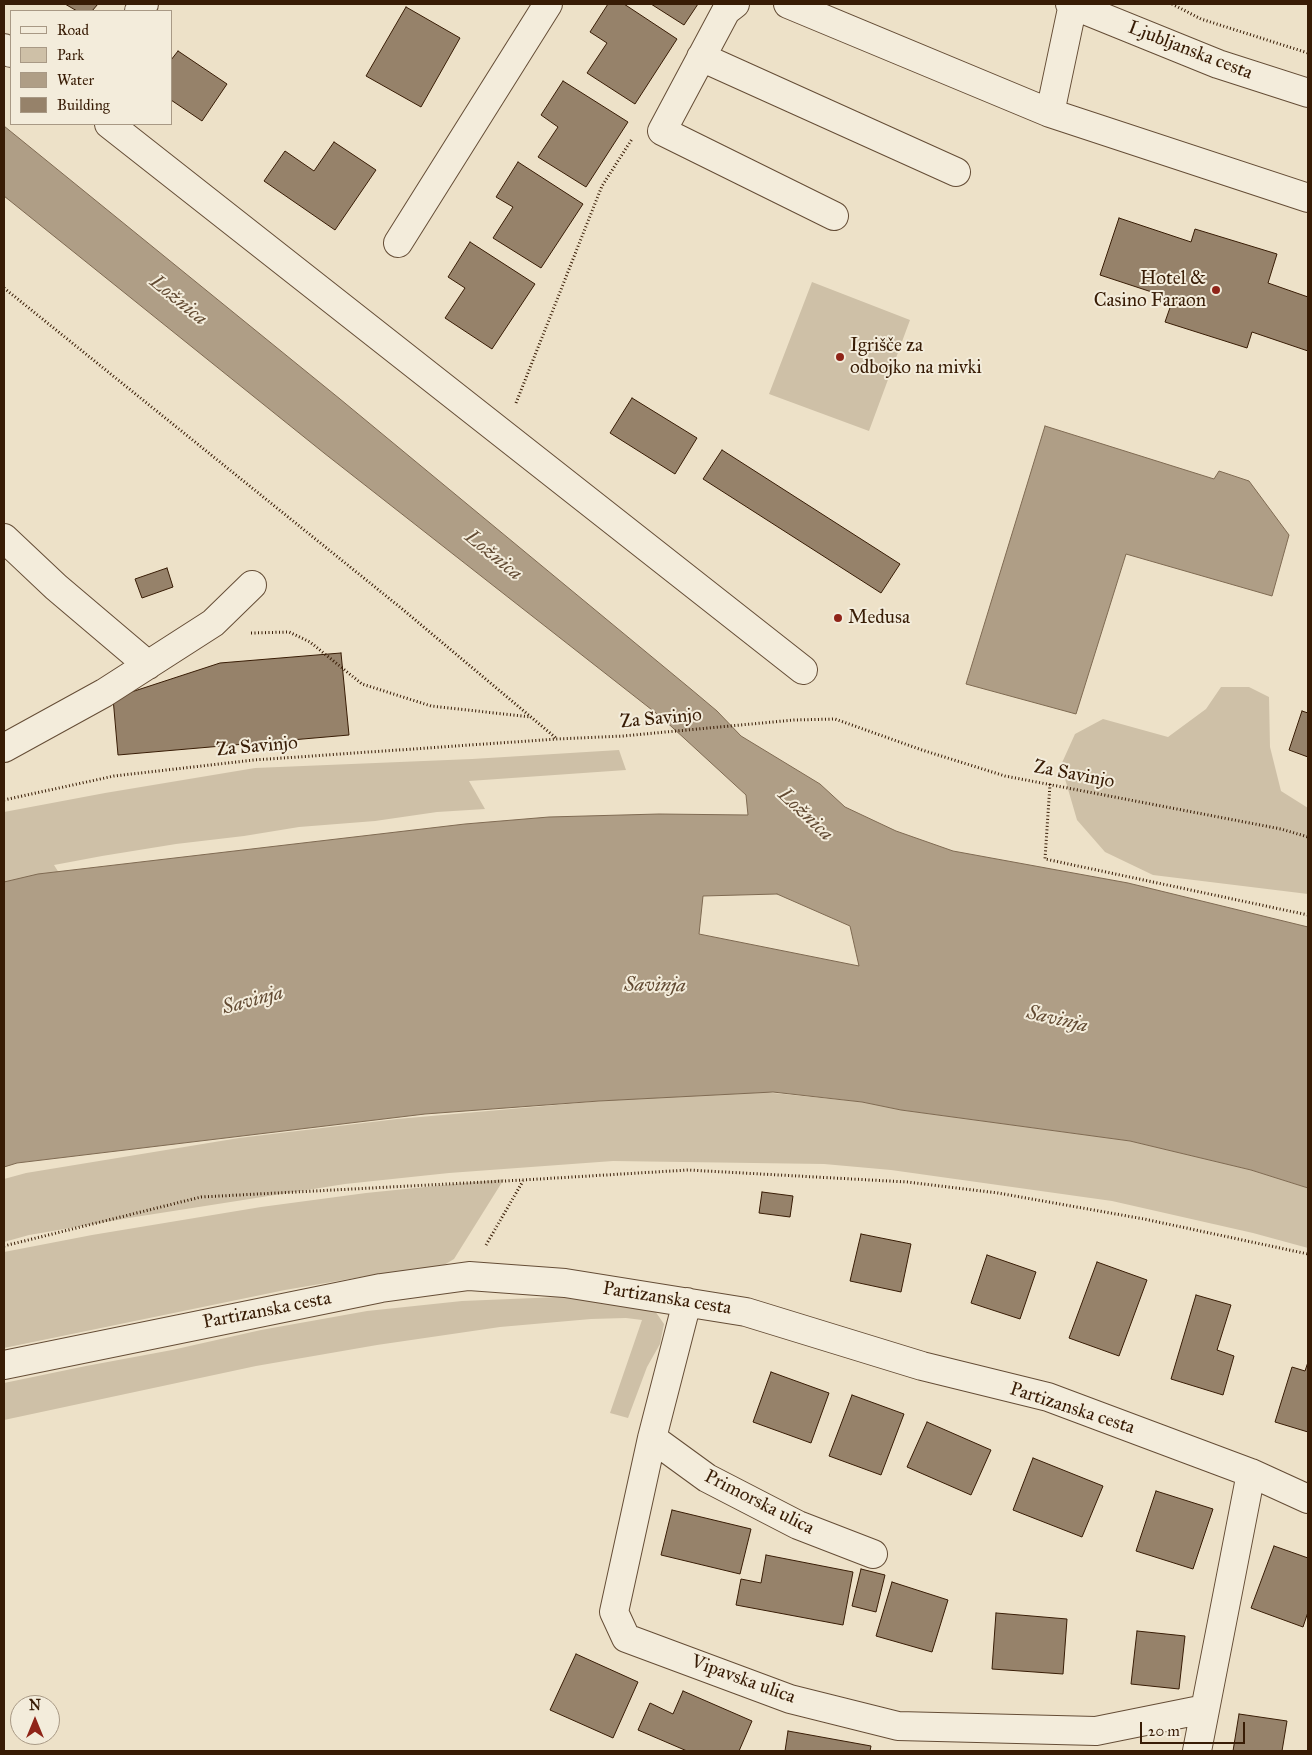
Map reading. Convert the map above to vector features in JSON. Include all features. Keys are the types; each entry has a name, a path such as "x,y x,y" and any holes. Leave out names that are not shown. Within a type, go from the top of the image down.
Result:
{"street":[{"path":"398,243 548,4"},
{"path":"735,4 726,12 662,131 834,216"},
{"path":"788,4 1050,112 1308,198"},
{"path":"1050,112 1072,4"},
{"name":"Ljubljanska cesta","path":"1072,4 1218,64 1308,93"},
{"path":"701,57 956,172"},
{"path":"110,125 803,670"},
{"path":"4,538 56,587 148,665"},
{"path":"4,748 104,693 213,623 252,585"},
{"name":"Partizanska cesta","path":"4,1365 381,1288 469,1276 565,1283 746,1312 922,1366 1048,1397 1251,1472 1308,1500"},
{"name":"Vipavska ulica","path":"687,1302 652,1438 614,1612 626,1638 790,1699 898,1726 1096,1731 1205,1708"},
{"name":"Primorska ulica","path":"652,1438 706,1478 798,1525 873,1554"},
{"path":"1197,1751 1251,1472"}],"path":[{"path":"1172,4 1201,19 1308,53"},
{"path":"504,434 602,186 634,136"},
{"path":"4,288 401,608 557,739"},
{"path":"243,633 289,632 310,642 362,684 431,706 531,717"},
{"name":"Za Savinjo","path":"4,800 114,776 244,761 623,736 794,720 835,720 1004,776 1281,829 1308,837"},
{"path":"1050,784 1045,858 1308,915"},
{"path":"4,1246 201,1197 688,1170 907,1182 998,1193 1125,1216 1308,1254"},
{"path":"469,1276 523,1180"}],"green space":[{"name":"Igrišče za odbojko na mivki","path":"812,282 910,320 869,431 769,394"},
{"path":"1221,687 1249,687 1269,697 1270,747 1281,791 1308,808 1308,894 1153,875 1105,852 1077,820 1061,765 1075,734 1103,719 1168,737 1206,709"},
{"path":"619,750 626,770 469,781 485,809 437,812 375,821 299,827 102,856 54,865 61,876 4,890 4,812 255,768 472,759"},
{"path":"763,1092 862,1102 901,1110 1130,1141 1251,1170 1308,1188 1308,1248 1253,1233 1112,1201 891,1170 824,1164 613,1161 449,1173 345,1184 29,1235 4,1242 4,1179 26,1173 239,1138 397,1119 613,1100"},
{"path":"504,1179 454,1259 439,1268 361,1277 285,1290 4,1348 4,1252 92,1235 261,1207 366,1193"},
{"path":"559,1297 629,1305 655,1311 664,1324 660,1344 647,1367 628,1418 610,1413 642,1320 626,1318 500,1327 377,1345 256,1366 4,1420 4,1383 172,1350 261,1330 367,1311 462,1301"}],"water":[{"path":"4,126 340,399 692,690 717,711 741,736 820,784 845,807 896,831 953,851 1128,883 1308,927 1308,1188 1251,1170 1130,1141 901,1110 862,1102 773,1092 599,1101 425,1114 17,1163 4,1167 4,882 38,874 465,824 549,817 659,814 748,815 746,795 661,717 324,453 4,196","holes":["777,894 850,926 859,966 699,934 703,896"]},
{"path":"1045,426 1214,479 1219,471 1249,481 1289,535 1272,596 1126,554 1076,714 966,684"}],"building":[{"path":"65,4 98,4 93,10 75,10"},
{"path":"608,4 624,4 677,39 635,104 587,73 607,43 590,32"},
{"path":"651,4 698,4 684,25"},
{"path":"406,7 460,38 421,107 366,76"},
{"path":"178,51 227,84 202,121 172,101 172,59"},
{"path":"563,81 628,122 586,187 538,157 558,127 541,115"},
{"path":"334,142 376,170 335,230 264,181 285,151 314,171"},
{"path":"518,162 583,204 541,268 493,238 513,207 496,197"},
{"name":"Hotel & Casino Faraon","path":"1119,218 1191,242 1195,229 1277,254 1268,283 1308,297 1308,351 1252,332 1247,348 1165,322 1173,299 1100,275"},
{"path":"470,242 535,284 492,349 445,318 465,288 448,277"},
{"path":"632,398 697,438 675,474 610,433"},
{"path":"722,450 900,564 881,593 703,479"},
{"path":"167,568 173,587 142,598 135,579"},
{"path":"341,653 349,735 118,755 113,698 220,663"},
{"path":"1302,711 1308,713 1308,757 1289,750"},
{"path":"762,1192 793,1196 790,1217 759,1213"},
{"path":"861,1234 911,1244 901,1292 850,1281"},
{"path":"987,1255 1036,1272 1020,1319 971,1303"},
{"path":"1097,1262 1147,1280 1119,1356 1069,1338"},
{"path":"1196,1295 1231,1305 1217,1350 1234,1356 1223,1395 1171,1379"},
{"path":"1308,1362 1308,1432 1275,1422 1292,1367 1305,1371"},
{"path":"771,1372 829,1393 811,1443 753,1422"},
{"path":"852,1395 904,1414 881,1475 829,1456"},
{"path":"927,1422 991,1450 971,1495 907,1467"},
{"path":"1033,1458 1103,1486 1082,1537 1013,1510"},
{"path":"1156,1491 1213,1509 1193,1569 1136,1551"},
{"path":"672,1510 751,1529 740,1574 661,1555"},
{"path":"1274,1546 1308,1558 1308,1612 1303,1627 1251,1608"},
{"path":"766,1555 853,1572 843,1625 736,1605 741,1579 761,1583"},
{"path":"861,1569 885,1575 876,1612 852,1606"},
{"path":"892,1582 948,1600 932,1652 876,1636"},
{"path":"996,1613 1067,1619 1063,1674 992,1669"},
{"path":"1137,1631 1185,1636 1179,1689 1131,1684"},
{"path":"576,1654 638,1682 613,1738 550,1710"},
{"path":"683,1691 752,1721 739,1751 687,1751 638,1730 650,1703 673,1714"},
{"path":"1239,1714 1287,1721 1282,1751 1233,1751"},
{"path":"788,1731 871,1746 870,1751 785,1751"}],"place":[{"name":"Hotel & Casino Faraon","path":"1216,290"},
{"name":"Igrišče za odbojko na mivki","path":"840,357"},
{"name":"Medusa","path":"838,618"}],"water label":[{"name":"Ložnica","path":"178,301"},
{"name":"Ložnica","path":"493,556"},
{"name":"Ložnica","path":"805,815"},
{"name":"Savinja","path":"655,986"},
{"name":"Savinja","path":"253,1001"},
{"name":"Savinja","path":"1057,1020"}]}
